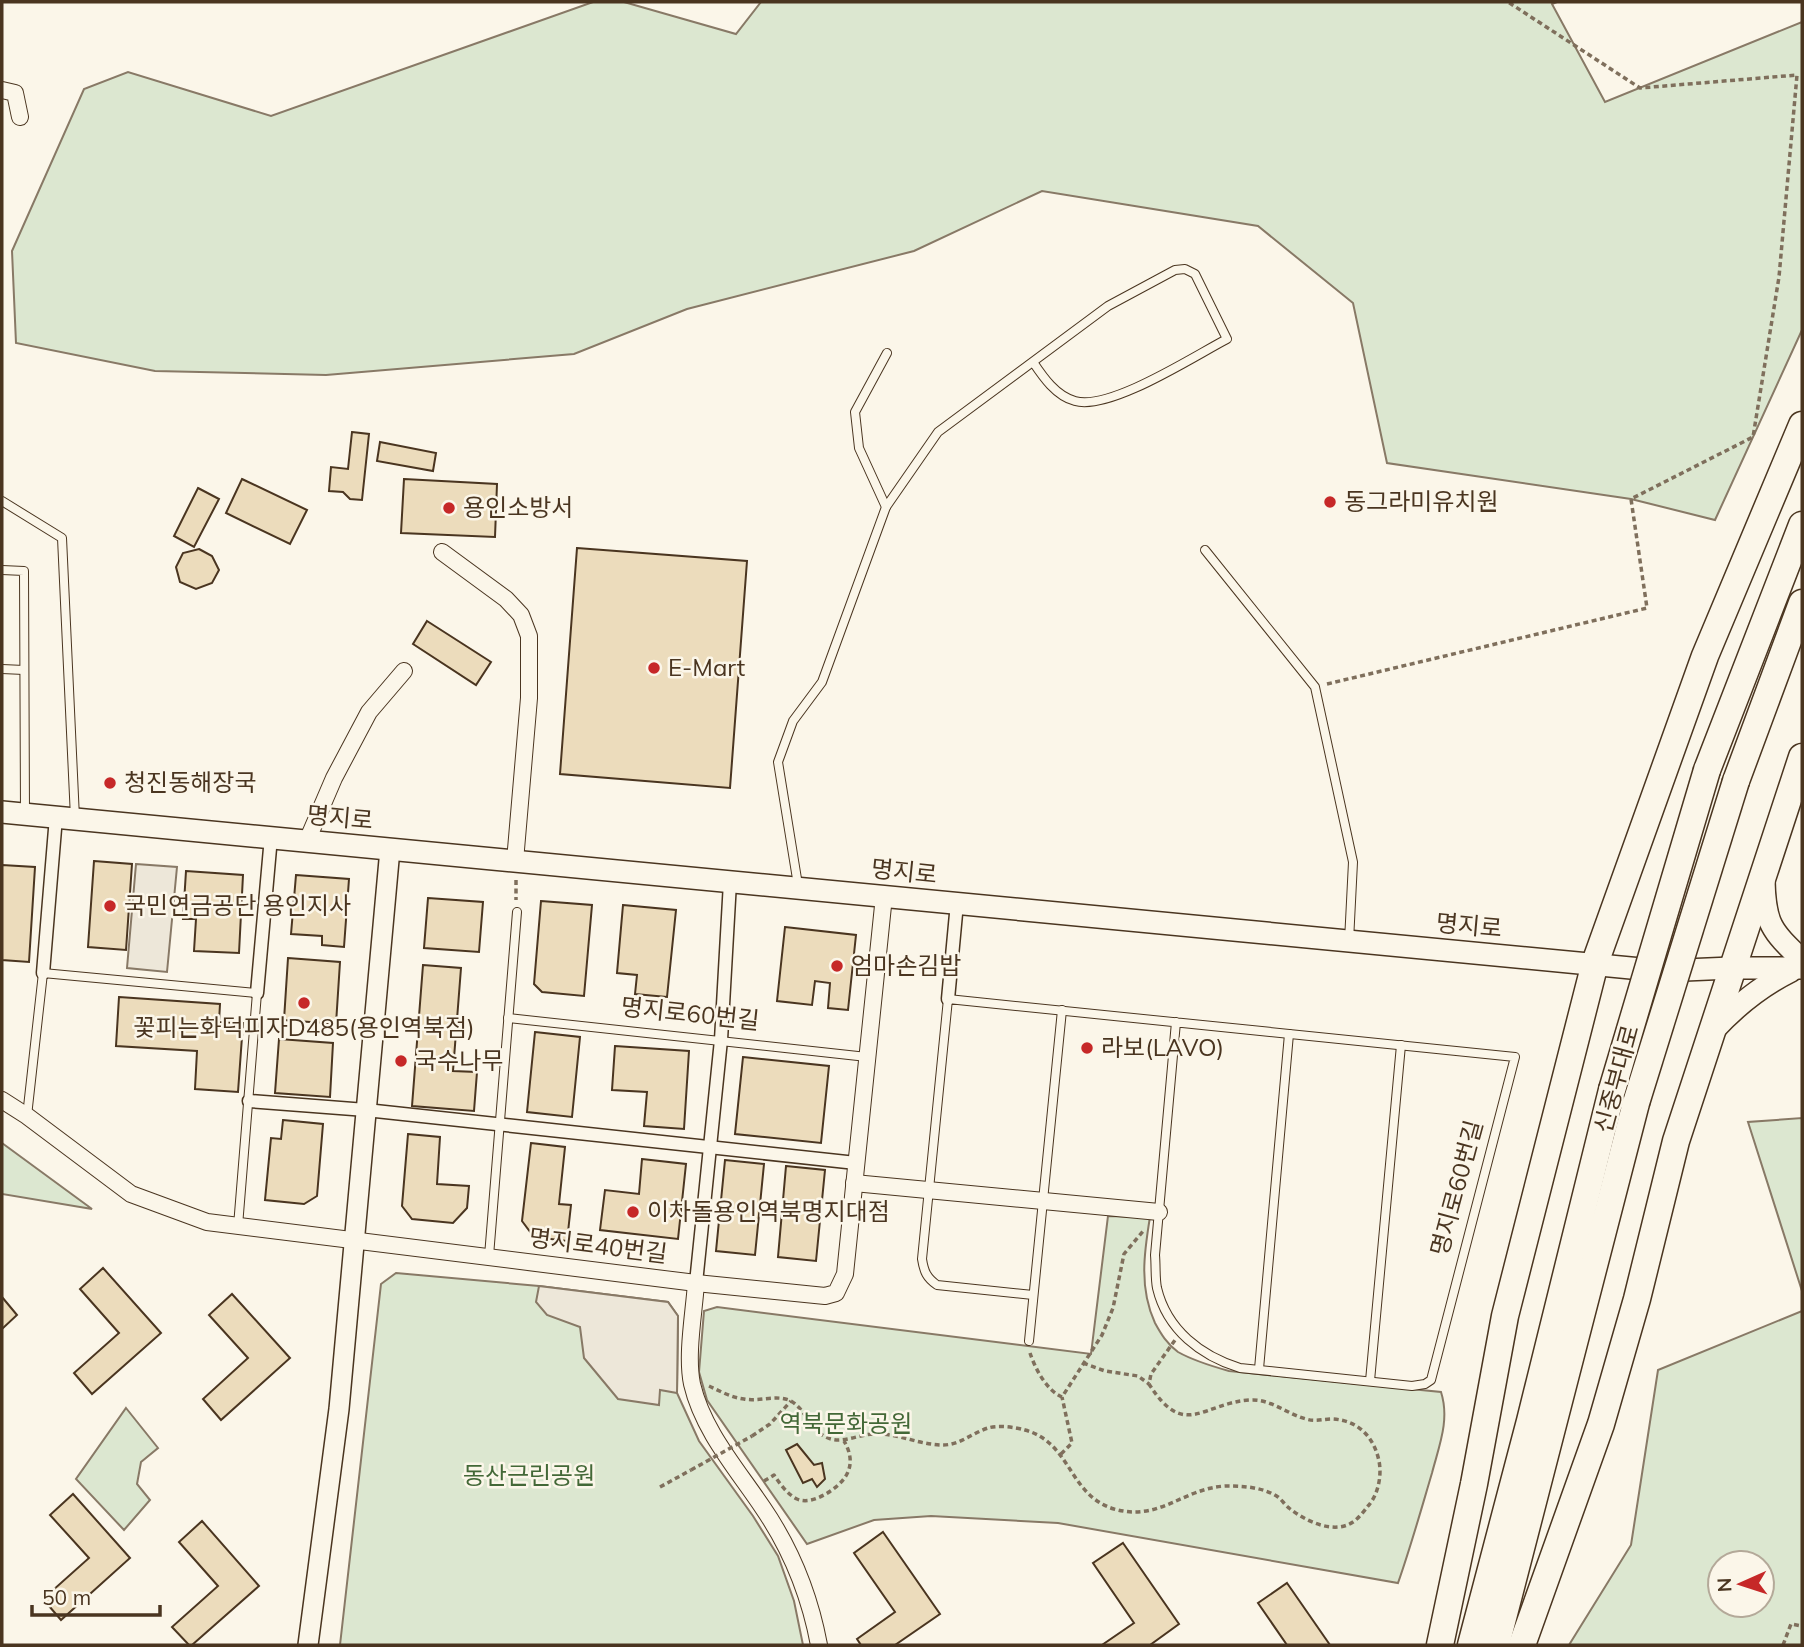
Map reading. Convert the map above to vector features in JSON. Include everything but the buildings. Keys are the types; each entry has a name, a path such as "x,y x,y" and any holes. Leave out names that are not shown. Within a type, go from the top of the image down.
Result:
{"highway":[{"path":"1440,1645 1474,1484 1505,1316 1595,964 1705,656 1802,425"},
{"name":"신중부대로","path":"1471,1645 1612,1090 1707,770 1802,525"},
{"name":"신중부대로","path":"1496,1645 1636,1103 1736,781 1802,603"},
{"path":"1522,1645 1601,1424 1637,1299 1676,1141 1802,757"}],"main road":[{"name":"명지로","path":"2,812 1662,971 1801,965"},
{"path":"1710,1034 1755,992 1801,965 1774,933 1768,918 1764,871"}],"street":[{"path":"2,90 15,93 20,117"},
{"path":"442,552 506,599 520,615 529,636 529,698 515,861"},
{"path":"307,841 334,778 369,712 404,670"},
{"path":"43,973 65,818"},
{"path":"257,993 271,837"},
{"path":"308,1645 339,1409 390,849"},
{"path":"730,882 721,1040 696,1283 691,1374 697,1403 709,1427 787,1548 814,1620 819,1645"},
{"path":"884,896 854,1183 1159,1212"},
{"path":"948,999 957,904"},
{"name":"명지로40번길","path":"2,1100 131,1194 207,1222 814,1296 836,1293 842,1283 854,1183"},
{"path":"249,1101 366,1110 856,1163"}],"lane":[{"path":"799,888 778,762 793,721 822,682 886,507 938,432 1108,306 1175,270 1185,269 1195,274 1227,339 1127,392 1090,403 1073,401 1056,390 1033,362"},
{"path":"886,507 859,448 855,412 887,353"},
{"path":"2,501 62,538 65,818"},
{"path":"1205,550 1315,687 1353,862 1349,941"},
{"path":"2,570 23,571 25,814"},
{"path":"2,669 24,670"},
{"path":"489,1256 517,912"},
{"path":"27,1116 43,973 257,993 238,1226"},
{"path":"948,999 928,1190 922,1259 924,1271 929,1280 937,1285 1033,1296"},
{"name":"명지로60번길","path":"948,999 1062,1010 1515,1057 1431,1380 1412,1386 1240,1368 1217,1361 1196,1348 1180,1332 1163,1307 1157,1286 1155,1255 1176,1022"},
{"path":"1029,1341 1062,1010"},
{"name":"명지로60번길","path":"508,1017 867,1057"},
{"path":"1259,1369 1289,1034"},
{"path":"1370,1381 1401,1045"}],"path":[{"path":"1315,687 1647,608 1631,499 1753,437 1779,277 1797,75 1640,88 1508,2"},
{"path":"515,861 517,912"},
{"path":"1061,1454 1072,1443 1062,1396 1102,1335 1113,1308 1124,1254 1159,1212"},
{"path":"1149,1384 1151,1374 1180,1332"},
{"path":"1029,1341 1030,1355 1038,1371 1056,1394 1062,1396"},
{"path":"691,1374 709,1387 733,1397 746,1400 778,1398 792,1401 821,1435 832,1440 844,1441 859,1435 876,1433 921,1444 946,1445 958,1443 989,1427 1024,1429 1054,1445 1084,1491 1113,1508 1149,1512 1202,1489 1241,1486 1267,1492 1278,1497 1307,1521 1330,1526 1353,1522 1373,1501 1380,1468 1376,1447 1371,1437 1357,1425 1334,1419 1305,1419 1268,1402 1251,1400 1209,1412 1173,1412 1157,1398 1149,1384 1138,1376 1105,1371 1083,1363"},
{"path":"660,1487 752,1436 770,1424 792,1401"},
{"path":"749,1488 774,1475 795,1499 805,1501 819,1498 835,1489 849,1471 850,1452 844,1441"},
{"path":"1783,1645 1791,1624 1802,1626"}],"green space":[{"path":"593,2 624,2 736,34 761,2 1557,2 1552,4 1605,102 1802,22 1802,330 1715,520 1631,499 1387,463 1353,303 1258,226 1042,191 914,251 687,309 574,354 326,375 155,371 16,343 12,251 84,89 128,72 271,116"},
{"path":"1802,1118 1802,1291 1748,1122"},
{"path":"2,1143 92,1209 2,1194"},
{"name":"역북문화공원","path":"1108,1216 1150,1217 1145,1257 1147,1297 1157,1327 1178,1352 1196,1361 1229,1371 1441,1392 1444,1423 1440,1443 1398,1583 1058,1523 931,1516 874,1520 807,1544 707,1400 699,1372 704,1311 717,1307 1091,1354"},
{"name":"동산근린공원","path":"396,1273 539,1286 668,1302 678,1316 677,1393 699,1441 778,1556 794,1601 803,1645 340,1645 381,1284"},
{"path":"1802,1311 1802,1645 1569,1645 1631,1545 1658,1370"},
{"path":"126,1408 158,1448 141,1462 137,1484 150,1500 124,1530 76,1479"}],"shaded area":[{"path":"136,864 177,867 167,972 127,968"},
{"path":"539,1286 668,1302 678,1316 677,1393 660,1390 659,1405 618,1399 584,1358 580,1327 547,1315 536,1302"}],"place":[{"name":"동그라미유치원","path":"1330,502"},
{"name":"용인소방서","path":"449,508"},
{"name":"E-Mart","path":"654,668"},
{"name":"청진동해장국","path":"110,783"},
{"name":"국민연금공단 용인지사","path":"110,906"},
{"name":"엄마손김밥","path":"837,966"},
{"name":"꽃피는화덕피자D485(용인역북점)","path":"304,1003"},
{"name":"라보(LAVO)","path":"1087,1048"},
{"name":"국수나무","path":"401,1061"},
{"name":"이차돌용인역북명지대점","path":"633,1212"}]}
